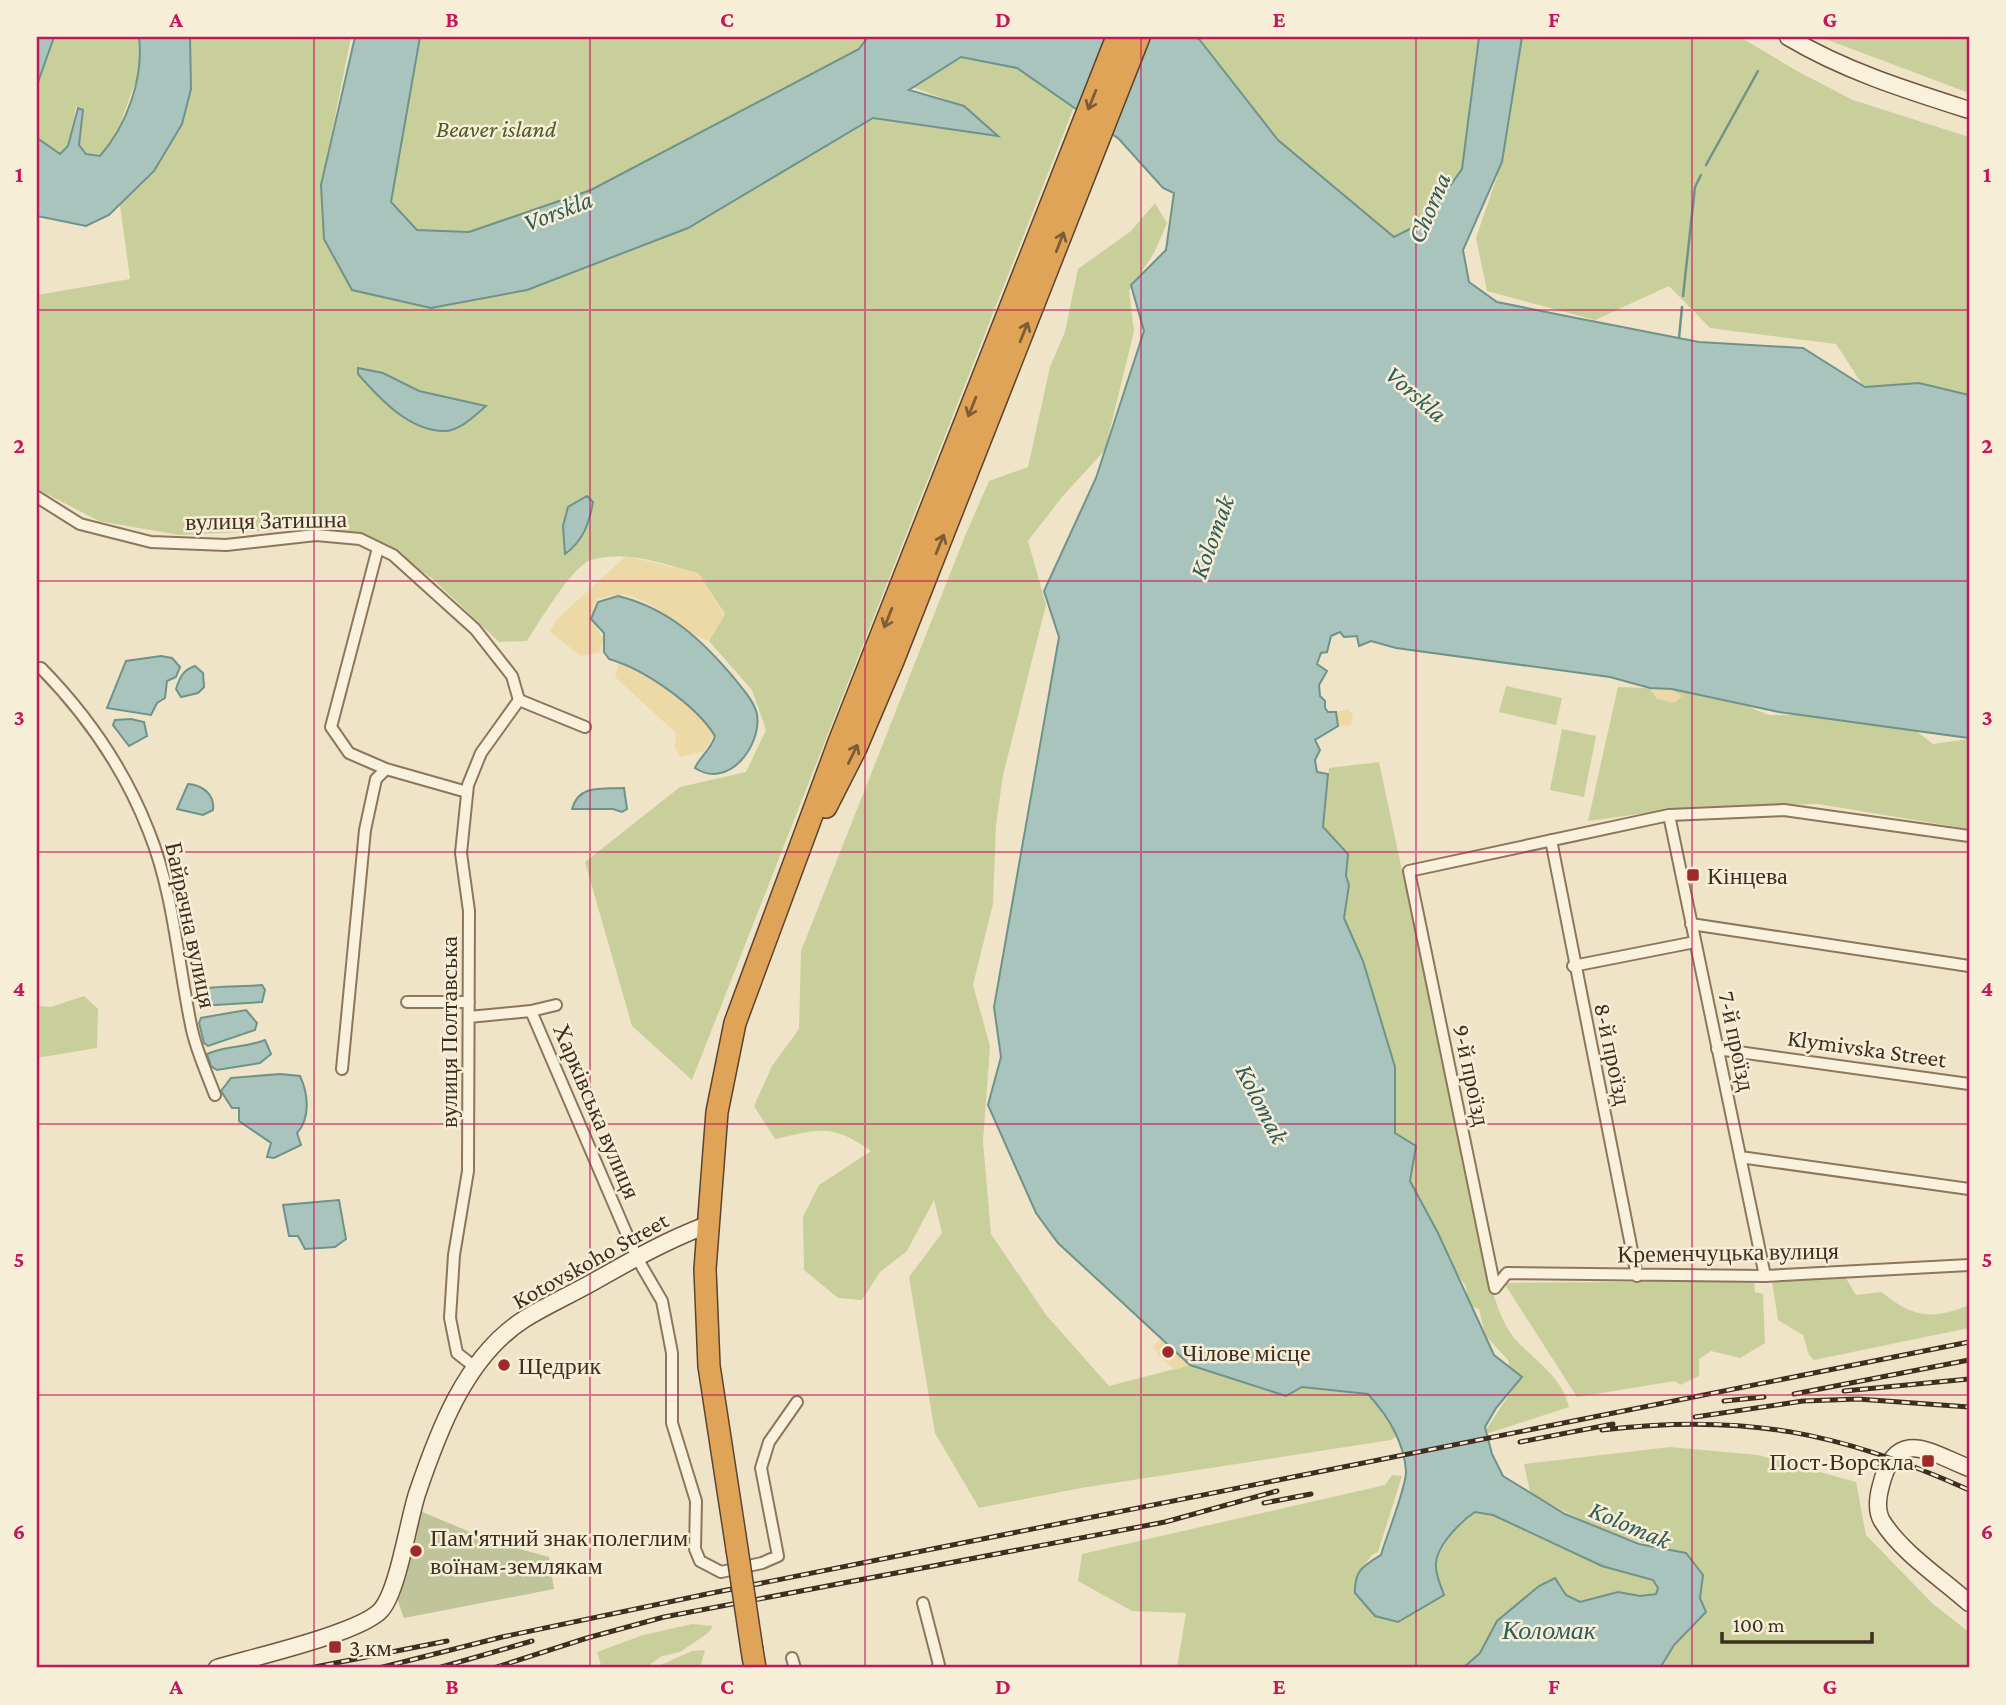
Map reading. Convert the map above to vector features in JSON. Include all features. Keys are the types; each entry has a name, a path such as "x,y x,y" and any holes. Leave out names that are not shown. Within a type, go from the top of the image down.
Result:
{"highway":[{"path":"754,1659 709,1366 707,1225 717,1112 734,1031 778,902 1117,37"},
{"path":"778,902 856,748 1035,306 1139,37"}],"street":[{"path":"1788,37 1824,58 1872,79 1969,110"},
{"name":"вулиця Затишна","path":"37,497 80,524 151,541 226,545 316,535 360,539 393,555 475,629 512,676 519,700"},
{"name":"вулиця Затишна","path":"378,548 331,727 349,753 386,769 467,792"},
{"name":"Байрачна вулиця","path":"38,666 60,688 117,763 150,833 164,884 193,1033 215,1096"},
{"path":"519,700 586,727"},
{"name":"вулиця Полтавська","path":"476,1368 457,1353 450,1318 454,1255 468,1171 469,911 461,852 467,792 481,753 519,700"},
{"path":"342,1069 365,830 376,779 386,769"},
{"path":"1551,840 1668,815 1784,810 1969,836"},
{"name":"7-й проїзд","path":"1668,815 1765,1276"},
{"name":"9-й проїзд","path":"1495,1289 1409,871 1551,840"},
{"name":"8-й проїзд","path":"1551,840 1573,966 1637,1276"},
{"path":"1691,924 1969,966"},
{"path":"1573,966 1695,942"},
{"path":"407,1002 469,1002"},
{"name":"Харківська вулиця","path":"469,1017 555,1005"},
{"name":"Харківська вулиця","path":"531,1010 637,1258 662,1301 669,1328 672,1423 696,1501 695,1549 701,1561 721,1572 762,1563 778,1556 761,1468 769,1442 797,1402"},
{"name":"Klymivska Street","path":"1717,1049 1969,1084"},
{"path":"1740,1157 1969,1189"},
{"name":"Kotovskoho Street","path":"216,1668 349,1628 383,1609 438,1435 476,1368 521,1321 637,1258 707,1225"},
{"name":"Кременчуцька вулиця","path":"1495,1289 1507,1273 1765,1276 1969,1265"},
{"path":"1969,1468 1926,1450 1903,1448 1895,1452 1878,1499 1881,1519 1901,1543 1969,1603"},
{"path":"923,1603 939,1665 937,1668"}],"green space":[{"path":"54,37 139,37 141,67 114,140 100,156 86,154 79,145 83,110 76,107 68,146 60,154 37,138 37,86"},
{"path":"179,37 351,37 327,156 322,205 336,261 737,198 868,121 892,114 964,106 912,87 961,57 1017,68 1074,107 692,1080 632,1026 585,862 680,787 746,772 766,730 752,690 709,641 725,614 698,573 631,557 591,560 583,564 566,584 527,641 499,642 433,579 366,534 299,529 179,535 99,521 37,489 37,295 130,279 120,205 170,134"},
{"name":"Beaver island","path":"420,37 868,37 859,49 591,190 469,232 417,230 391,202"},
{"path":"1192,37 1478,37 1462,169 1424,222 1394,237 1278,140 1199,39"},
{"path":"1522,37 1740,37 1853,100 1969,137 1969,395 1919,383 1864,387 1836,344 1710,328 1669,286 1595,320 1487,291 1476,238 1502,162"},
{"path":"1820,37 1969,37 1969,93"},
{"path":"1155,203 1167,223 1154,253 1129,291 1134,331 1105,450 1062,497 1028,541 1046,605 1003,775 996,825 993,904 973,985 990,1046 983,1141 991,1234 1047,1316 1109,1386 1190,1365 1285,1396 1302,1387 1369,1394 1397,1436 1391,1440 1081,1488 979,1508 935,1433 909,1277 942,1233 934,1200 907,1251 880,1272 862,1300 838,1298 804,1270 803,1217 819,1185 871,1151 835,1132 814,1131 775,1139 754,1106 772,1066 799,1029 801,951 965,536 989,481 1028,467 1050,367 1065,332 1078,269 1131,231"},
{"path":"1506,686 1562,698 1556,725 1499,712"},
{"path":"1618,687 1671,689 1720,695 1769,715 1831,715 1910,726 1933,744 1969,739 1969,829 1818,804 1691,807 1588,821"},
{"path":"1562,729 1596,736 1584,797 1550,790"},
{"path":"1379,762 1490,1285 1510,1333 1554,1378 1569,1407 1489,1433 1486,1430 1514,1387 1508,1360 1485,1335 1479,1309 1468,1305 1466,1286 1446,1259 1428,1214 1410,1181 1416,1146 1395,1133 1395,1067 1363,961 1344,918 1349,885 1346,876 1348,854 1323,827 1329,768"},
{"path":"84,996 98,1009 97,1048 37,1058 37,1006 51,1007"},
{"path":"1844,1275 1856,1295 1882,1292 1903,1307 1923,1314 1944,1313 1969,1305 1969,1328 1814,1360 1809,1355 1803,1335 1778,1320 1772,1282"},
{"path":"1754,1281 1755,1292 1763,1294 1765,1343 1740,1358 1711,1351 1699,1359 1699,1376 1680,1385 1675,1381 1577,1397 1504,1283"},
{"path":"1670,1447 1758,1455 1856,1482 1866,1535 1933,1604 1969,1632 1969,1668 1660,1668 1674,1645 1706,1612 1686,1553 1625,1537 1548,1503 1530,1492 1524,1464"},
{"path":"1392,1475 1402,1476 1378,1552 1372,1555 1356,1576 1435,1565 1451,1535 1475,1512 1493,1515 1600,1565 1653,1580 1658,1587 1656,1594 1640,1596 1618,1592 1580,1602 1566,1595 1555,1579 1497,1621 1480,1653 1463,1668 1177,1668 1186,1613 1132,1611 1078,1581 1082,1554 1385,1485"},
{"path":"420,1511 494,1542 549,1557 554,1589 404,1618 397,1599"},
{"path":"692,1624 713,1626 708,1633 680,1652 662,1656 645,1668 602,1668 597,1652 643,1635"},
{"path":"705,1650 700,1668 654,1668 692,1651"}],"sand":[{"path":"626,556 698,573 725,615 709,641 687,630 648,603 625,595 597,599 591,619 604,639 600,652 581,656 550,632 557,619"},
{"path":"619,662 672,692 695,711 714,735 704,751 681,757 675,748 676,733 615,677"},
{"path":"1650,689 1671,689 1682,696 1674,703 1657,699"},
{"path":"1348,709 1353,715 1351,725 1338,726 1336,712"},
{"name":"Чілове місце","path":"1163,1338 1190,1365 1175,1370 1159,1356 1153,1346"}],"water":[{"path":"37,37 54,37 37,85"},
{"path":"139,37 190,37 191,89 182,124 154,171 109,215 86,226 37,216 37,138 60,154 68,146 78,108 83,110 79,145 86,154 100,156 126,116 132,100 139,69"},
{"path":"355,37 420,37 391,202 417,230 469,232 591,190 859,49 868,37 1194,37 1199,39 1278,140 1394,237 1424,222 1462,169 1479,37 1522,37 1502,162 1463,250 1469,282 1497,302 1566,316 1699,342 1803,348 1865,387 1919,383 1969,395 1969,738 1779,712 1672,689 1650,688 1610,677 1396,648 1371,641 1359,646 1357,636 1344,637 1340,632 1331,636 1327,652 1321,653 1317,664 1327,671 1319,685 1320,696 1325,701 1328,712 1336,712 1338,726 1315,740 1320,750 1315,760 1317,772 1328,774 1323,827 1348,854 1346,876 1349,885 1344,918 1363,961 1395,1067 1395,1133 1416,1146 1410,1181 1438,1233 1494,1355 1522,1377 1496,1408 1485,1427 1492,1454 1503,1476 1565,1514 1639,1544 1686,1553 1703,1575 1700,1598 1706,1612 1674,1645 1660,1668 1463,1668 1480,1653 1497,1621 1539,1586 1555,1578 1566,1595 1580,1602 1618,1592 1640,1596 1656,1594 1658,1588 1653,1580 1602,1566 1493,1515 1475,1512 1462,1522 1439,1552 1436,1567 1444,1595 1398,1622 1375,1616 1355,1593 1356,1579 1365,1566 1381,1555 1400,1499 1406,1471 1402,1449 1394,1429 1382,1411 1368,1394 1302,1387 1286,1396 1190,1365 1058,1243 1036,1213 988,1105 1001,1057 994,1007 1059,637 1044,591 1096,478 1144,331 1131,285 1166,250 1174,193 1163,188 1119,139 1017,68 961,57 909,90 964,106 998,136 873,118 688,228 527,290 431,308 352,290 324,239 321,185"},
{"path":"358,368 383,373 419,391 486,406 456,428 431,430 396,412 358,374"},
{"path":"587,496 593,502 587,525 581,538 565,554 563,526 568,507"},
{"path":"618,596 653,609 683,627 722,664 751,700 757,714 754,739 740,761 730,769 707,773 695,768 715,736 706,724 668,690 638,671 609,659 604,652 604,633 591,619 598,602"},
{"path":"161,656 172,658 180,667 176,677 167,681 165,698 157,703 151,715 107,708 126,661"},
{"path":"195,666 203,673 204,687 198,693 181,697 176,689 179,681 185,672"},
{"path":"115,720 144,722 147,736 129,746 113,725"},
{"path":"188,784 199,786 210,795 213,810 203,815 177,809"},
{"path":"600,788 624,788 627,809 622,812 613,809 572,809 575,801 586,792"},
{"path":"262,985 265,990 262,1002 199,1006 197,1000 199,990 204,988"},
{"path":"246,1010 257,1023 255,1030 208,1046 204,1043 199,1023 201,1018"},
{"path":"265,1040 271,1054 260,1063 217,1070 211,1066 207,1054"},
{"path":"280,1074 300,1076 305,1090 306,1113 297,1133 301,1145 274,1158 267,1157 271,1143 239,1121 239,1108 232,1108 221,1091 231,1078"},
{"path":"339,1200 346,1239 335,1247 305,1249 298,1236 289,1236 283,1205"}],"waterway":[{"path":"1706,165 1758,71"},
{"path":"1683,296 1695,187 1701,175"},
{"path":"1679,338 1682,307"}],"railway":[{"path":"379,1668 502,1637 707,1594 1969,1342"},
{"path":"1794,1394 1969,1360"},
{"path":"1844,1391 1969,1379"},
{"path":"1724,1401 1764,1397"},
{"path":"1695,1417 1803,1401 1858,1399 1969,1407"},
{"path":"1520,1442 1613,1424"},
{"path":"1602,1430 1701,1424 1790,1432 1877,1454 1969,1490"},
{"path":"494,1668 664,1617 1165,1522 1277,1491"},
{"path":"1264,1503 1311,1494"},
{"path":"310,1668 447,1641"},
{"path":"438,1668 532,1641"}],"place":[{"name":"Кінцева","path":"1693,875"},
{"name":"Чілове місце","path":"1168,1352"},
{"name":"Щедрик","path":"504,1365"},
{"name":"Пост-Ворскла","path":"1928,1461"},
{"name":"Пам'ятний знак полеглим воїнам-землякам","path":"416,1551"},
{"name":"3 км","path":"335,1647"}],"water label":[{"name":"Chorna","path":"1429,208"},
{"name":"Vorskla","path":"558,211"},
{"name":"Vorskla","path":"1416,394"},
{"name":"Kolomak","path":"1212,537"},
{"name":"Kolomak","path":"1262,1104"},
{"name":"Kolomak","path":"1630,1525"},
{"name":"Коломак","path":"1549,1630"}]}
